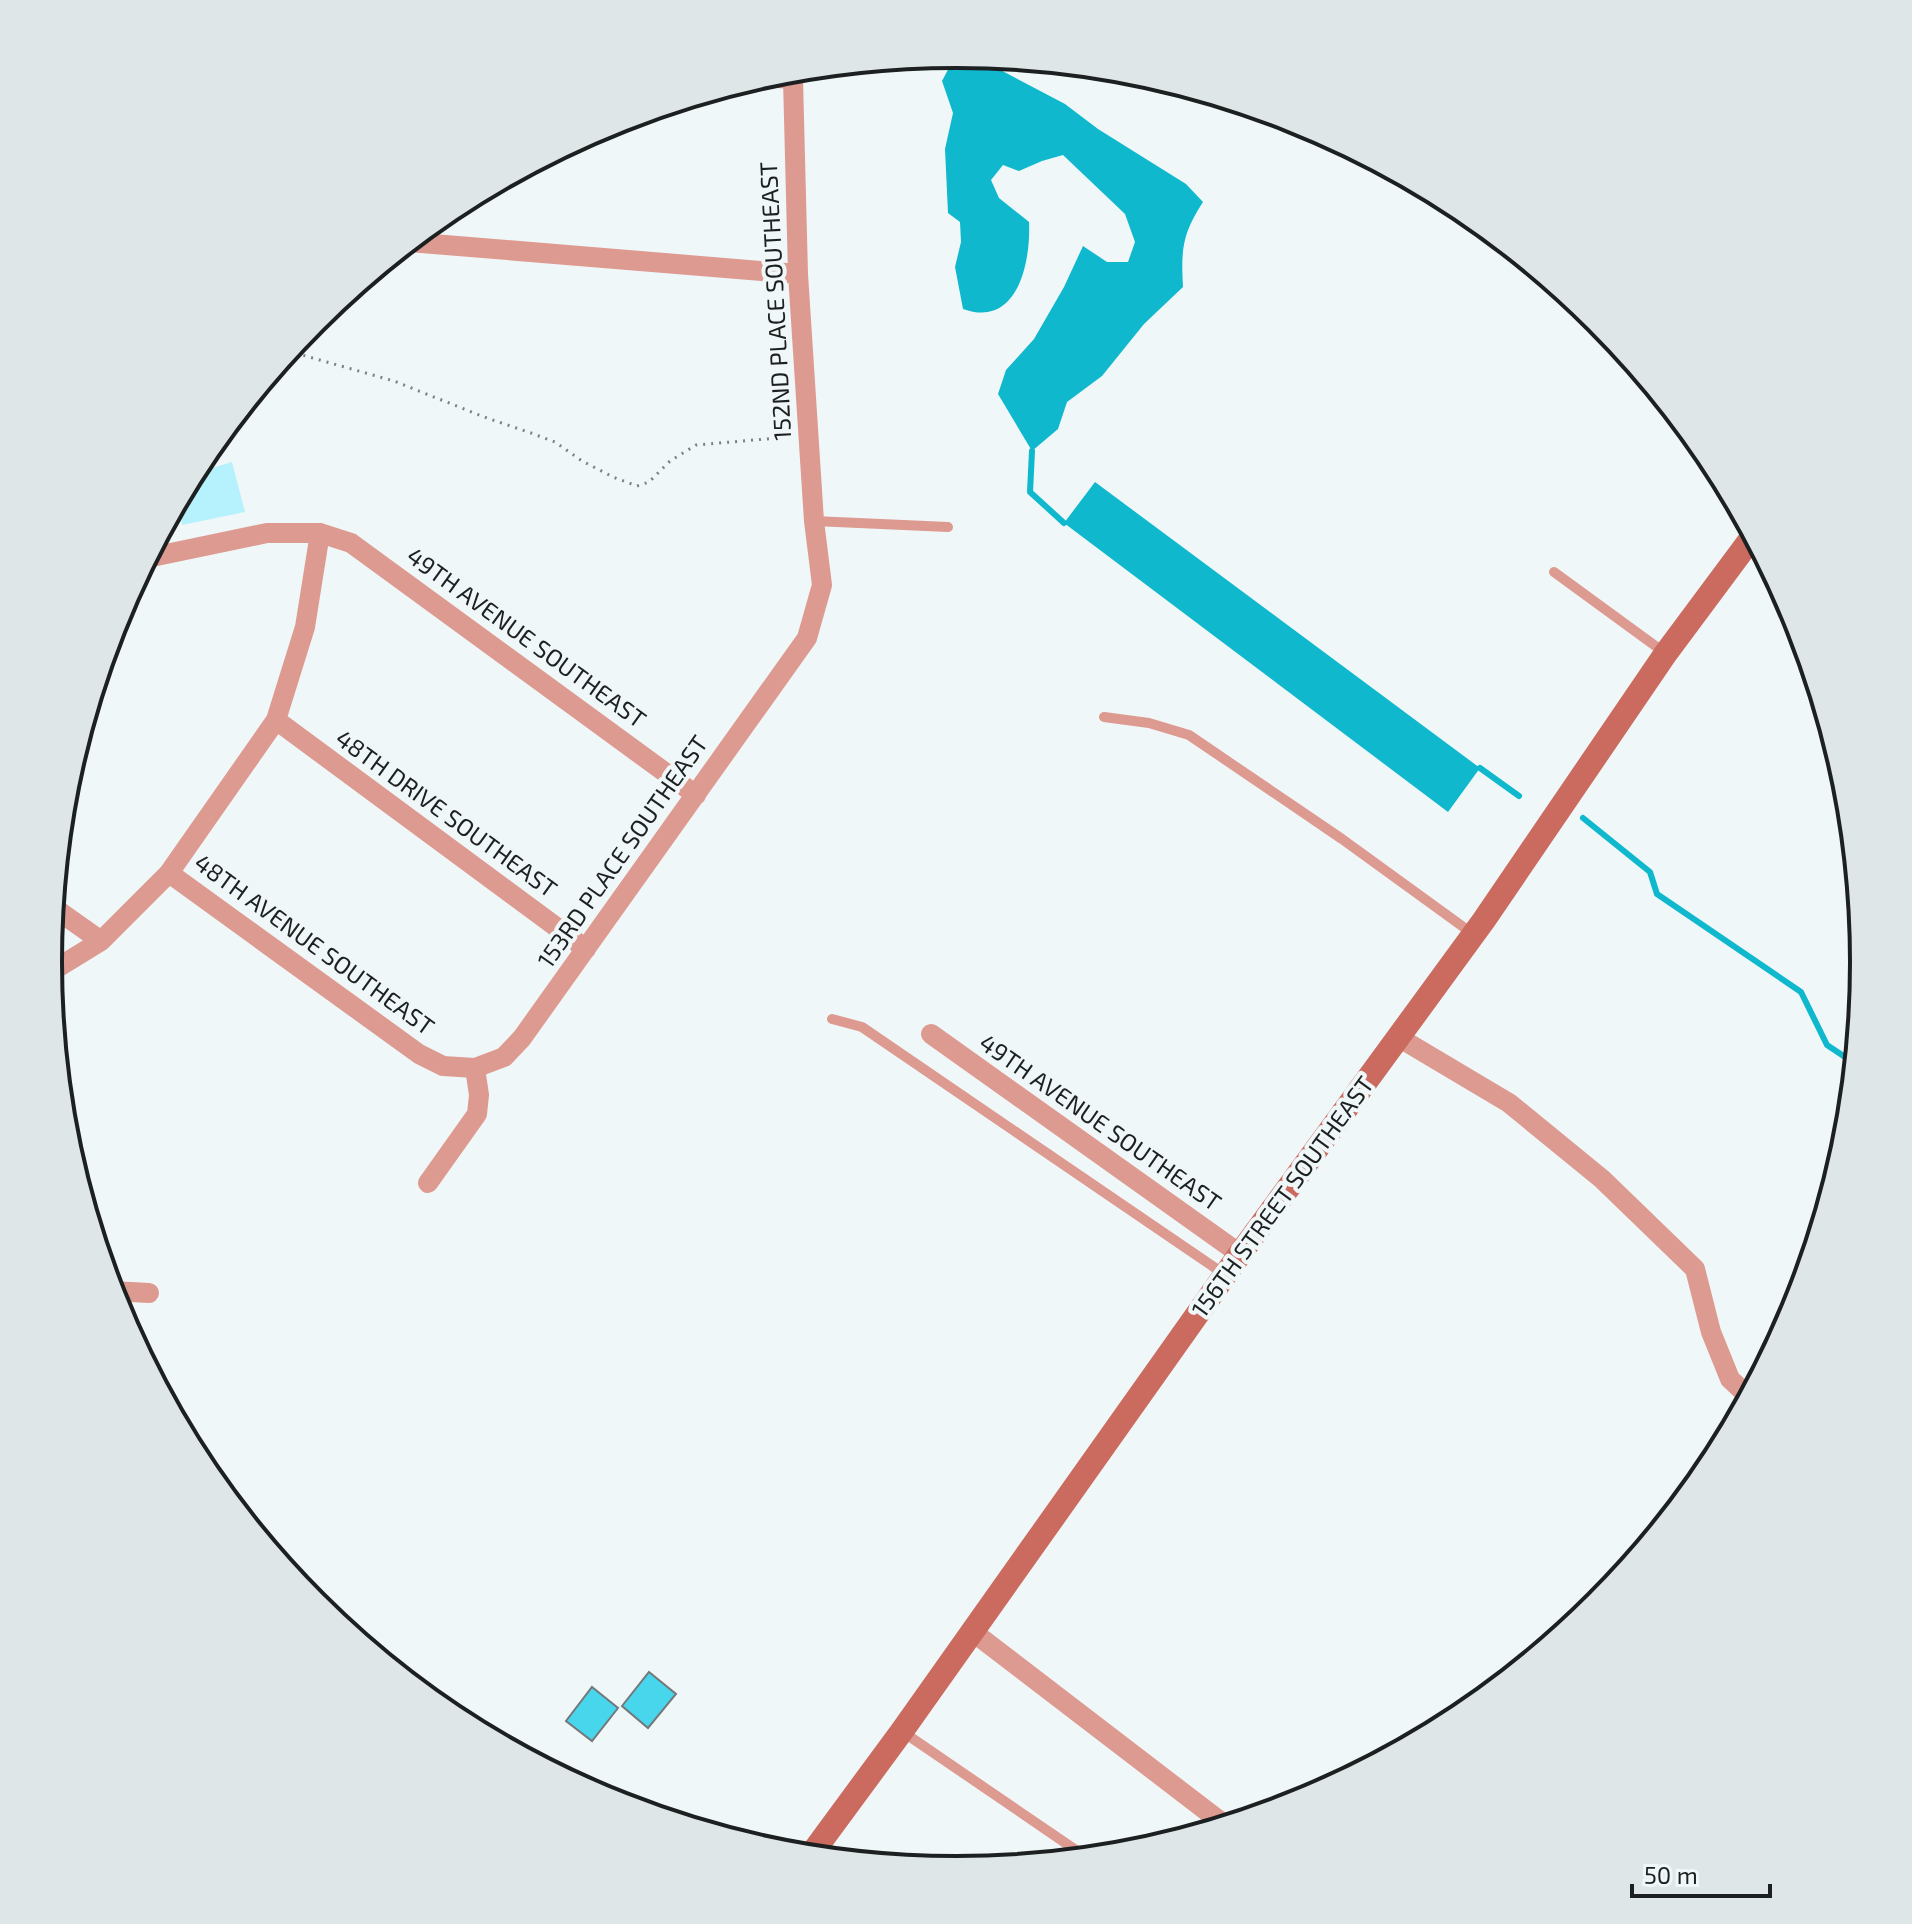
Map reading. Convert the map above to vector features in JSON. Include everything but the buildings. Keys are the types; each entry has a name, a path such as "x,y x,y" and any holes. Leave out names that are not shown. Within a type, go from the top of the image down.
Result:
{"street":[{"name":"152ND PLACE SOUTHEAST","path":"794,83 798,274 814,521"},
{"path":"425,243 798,274"},
{"name":"153RD PLACE SOUTHEAST","path":"475,1068 504,1057 522,1038 807,638 822,585 814,521"},
{"path":"62,965 101,941 169,873 276,720 305,627 320,533 267,533 160,555"},
{"name":"49TH AVENUE SOUTHEAST","path":"320,533 351,543 696,795"},
{"name":"156TH STREET SOUTHEAST","path":"818,1845 1240,1254 1473,934 1666,653 1746,545"},
{"name":"48TH DRIVE SOUTHEAST","path":"276,720 586,949"},
{"name":"48TH AVENUE SOUTHEAST","path":"169,873 419,1054 443,1066 475,1068"},
{"path":"64,915 101,941"},
{"name":"49TH AVENUE SOUTHEAST","path":"931,1034 1240,1254"},
{"path":"1398,1037 1509,1103 1602,1179 1695,1269 1711,1332 1730,1379 1741,1389"},
{"path":"428,1183 477,1114 479,1095 475,1068"},
{"path":"125,1292 149,1293"},
{"path":"973,1632 1215,1817"}],"lane":[{"path":"814,521 948,527"},
{"path":"1554,572 1666,653"},
{"path":"1104,717 1149,723 1189,735 1342,839 1473,934"},
{"path":"832,1019 862,1027 1225,1275"},
{"path":"902,1731 1073,1848"}],"path":[{"path":"301,355 394,381 555,442 582,461 637,486 649,482 670,461 696,445 809,436"}],"shaded area":[{"path":"232,462 245,512 182,525 181,517 211,468"}],"water":[{"path":"949,68 1000,70 1065,104 1098,129 1186,184 1203,202 1184,243 1183,287 1144,324 1102,376 1067,402 1058,429 1032,451 998,394 1006,370 1034,339 1083,246 1107,262 1128,262 1135,242 1125,214 1063,155 1019,171 1003,165 991,180 999,198 1029,222 1023,272 1009,301 997,309 982,313 963,309 955,267 961,242 960,222 948,213 945,149 953,113 942,81"},
{"path":"1095,482 1480,768 1448,812 1064,523"}],"waterway":[{"path":"1032,451 1030,492 1064,523"},
{"path":"1480,768 1519,796"},
{"path":"1583,818 1650,872 1657,894 1801,992 1827,1045 1844,1057"}]}
